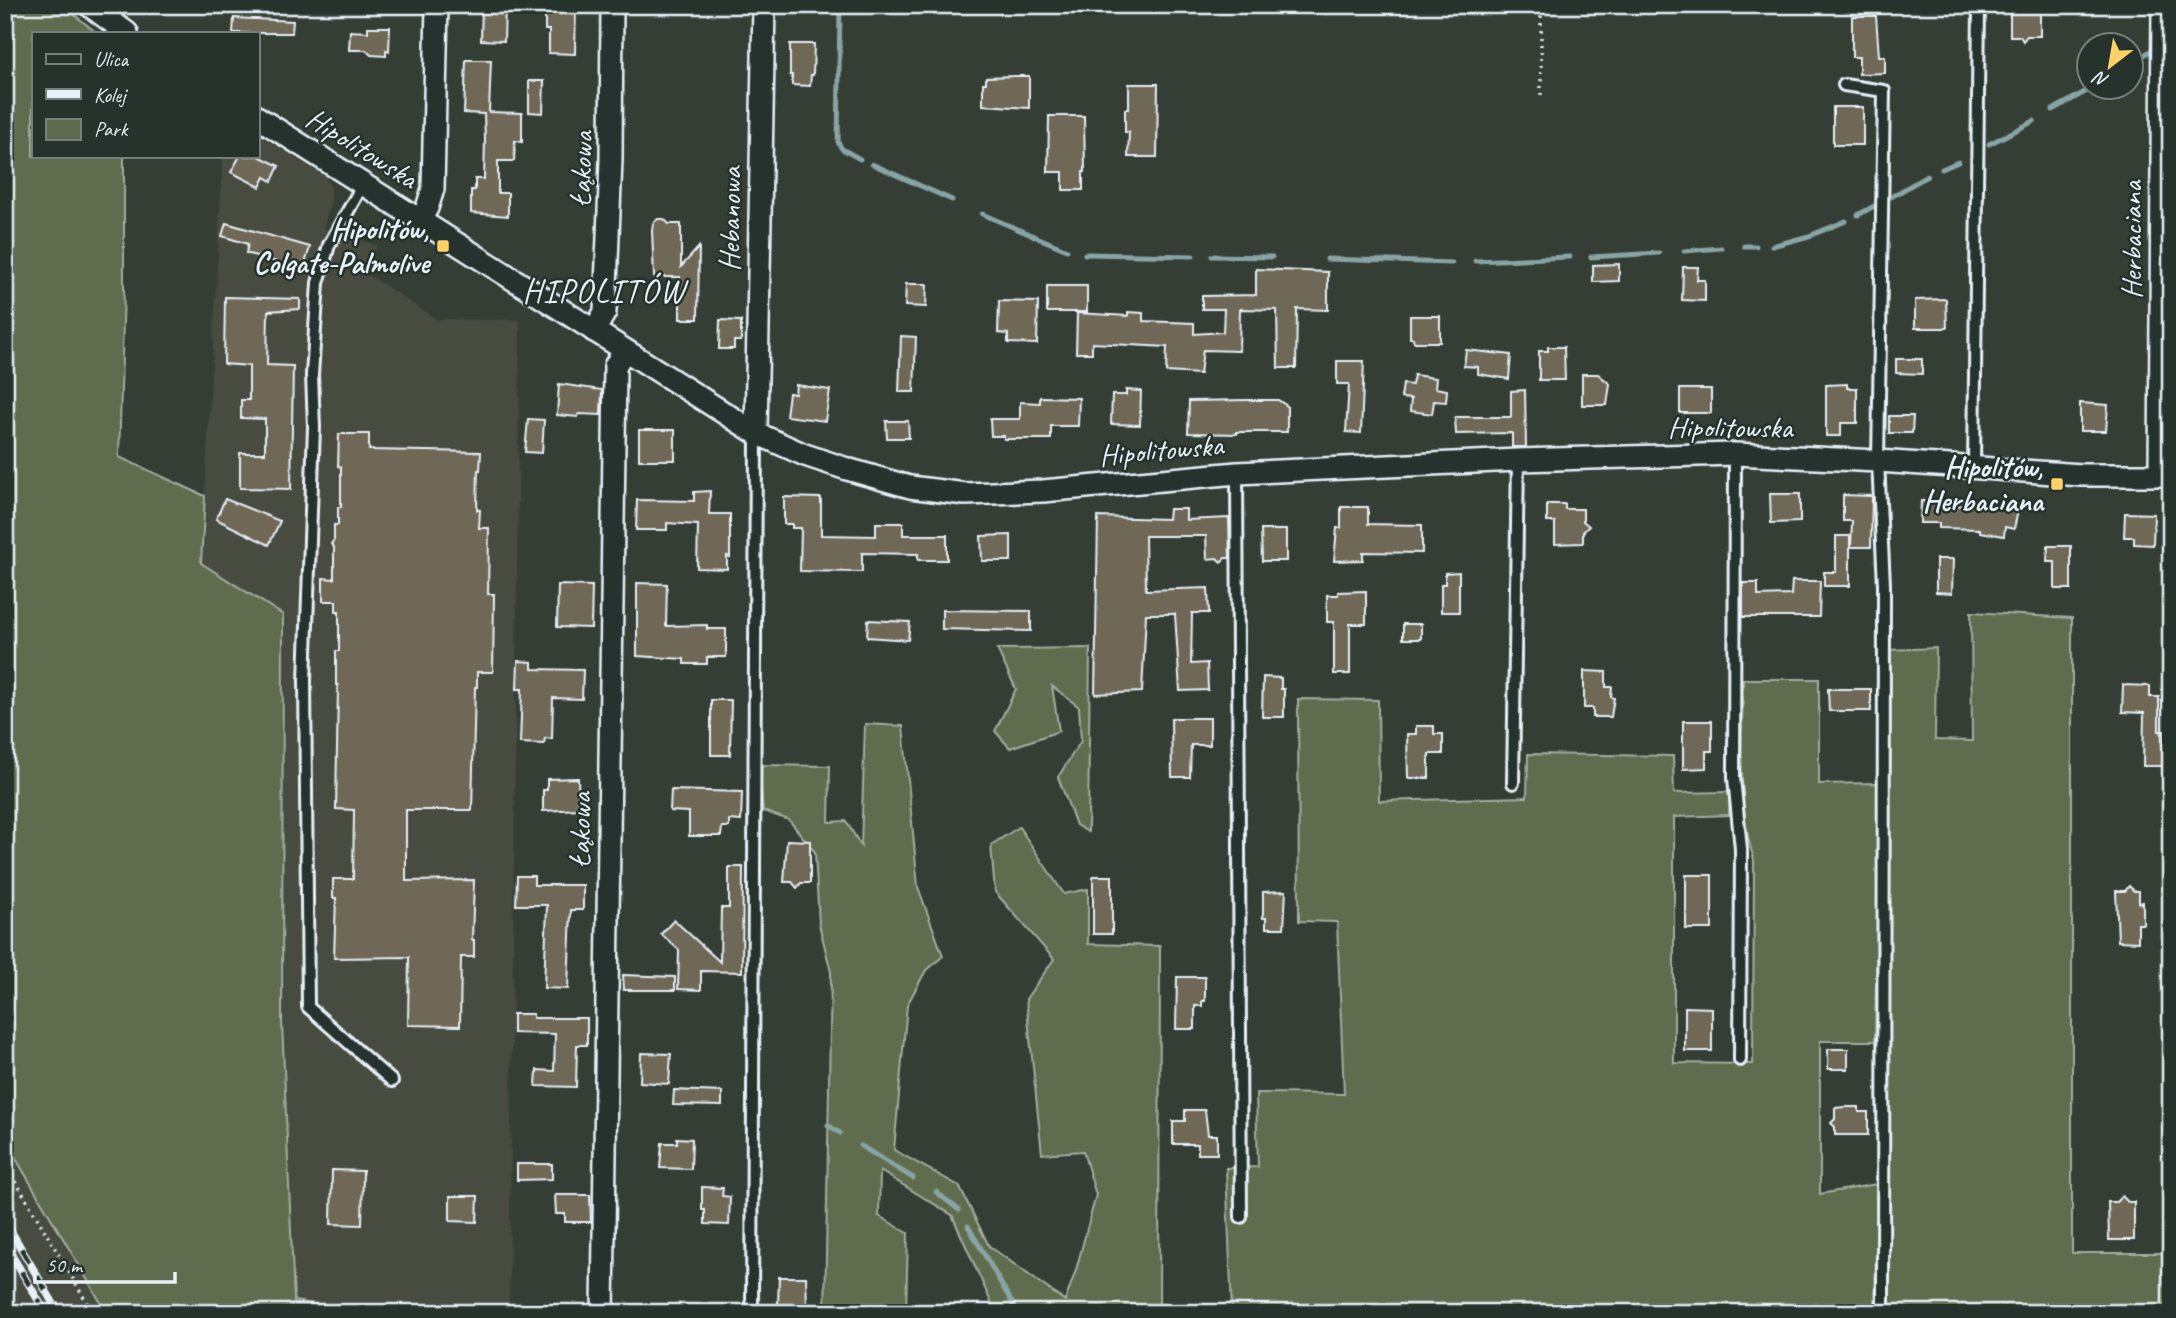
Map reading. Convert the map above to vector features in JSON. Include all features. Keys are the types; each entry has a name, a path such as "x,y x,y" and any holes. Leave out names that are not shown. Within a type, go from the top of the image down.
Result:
{"street":[{"path":"89,5 126,32"},
{"path":"420,220 433,189 437,5"},
{"name":"Łąkowa","path":"594,331 605,312 611,160 612,5"},
{"name":"Hebanowa","path":"756,433 764,5"},
{"name":"Herbaciana","path":"2163,5 2165,475"},
{"name":"Hipolitowska","path":"259,118 756,433 805,455 910,487 956,493 1043,491 1237,473 1518,460 1735,454 2081,475 2165,475"},
{"name":"Łąkowa","path":"603,1313 615,366 624,351"}],"lane":[{"path":"1974,467 1979,5"},
{"path":"1844,85 1884,92 1878,461 1884,585 1883,1313"},
{"path":"363,184 329,245 317,283 312,375 314,427 305,681 308,1006 392,1081"},
{"path":"752,1313 756,433"},
{"path":"1735,454 1734,778 1741,849 1740,1060"},
{"path":"1513,783 1518,460"},
{"path":"1237,473 1241,1217"}],"path":[{"path":"1541,5 1541,95"},
{"path":"5,1163 93,1313"}],"shaded area":[{"path":"259,135 325,176 331,188 331,201 323,228 377,245 367,274 436,319 520,320 509,1313 369,1313 294,1302 282,1022 201,563 223,158 259,158"},
{"path":"5,1051 160,1313 5,1313"}],"green space":[{"path":"5,5 62,5 96,32 32,32 32,158 124,158 124,289 119,457 205,496 201,563 283,615 282,1022 294,1301 369,1313 107,1313 5,1140"},
{"path":"1971,612 2072,618 2072,1253 2171,1253 2171,1313 1886,1313 1888,650 1936,648 1935,740 1972,741"},
{"path":"1090,648 1088,832 1076,825 1058,777 1081,741 1079,707 1052,686 1059,731 1010,748 995,731 1016,689 997,649"},
{"path":"1743,679 1819,679 1819,784 1879,783 1875,1041 1820,1041 1820,1194 1877,1184 1875,1310 1820,1310 1819,1313 1232,1313 1226,1168 1258,1167 1256,1093 1344,1094 1337,922 1299,921 1298,699 1378,700 1379,801 1527,797 1528,754 1673,756 1674,793 1729,792 1729,815 1674,817 1674,1063 1753,1064 1754,860 1748,838 1743,793"},
{"path":"865,724 903,726 918,887 943,956 925,972 907,1005 894,1150 959,1186 989,1246 1065,1301 1096,1195 1083,1151 1042,1154 1026,999 1054,959 995,892 991,845 1019,827 1064,894 1088,889 1088,944 1160,946 1159,1313 996,1313 952,1215 880,1171 879,1216 908,1233 906,1313 825,1313 831,972 819,924 815,852 789,820 763,811 759,765 830,766 829,822 846,821 861,846"}],"building":[{"path":"482,5 505,5 504,41 481,40"},
{"path":"576,5 575,54 549,53 545,6"},
{"path":"2010,5 2040,5 2040,36 2027,36 2023,41 2020,36 2010,36"},
{"path":"1852,16 1876,16 1879,56 1885,56 1885,73 1859,74 1859,57 1852,57"},
{"path":"234,18 293,21 292,33 233,32"},
{"path":"368,27 390,27 389,51 386,50 386,56 371,55 366,50 349,50 350,31 368,32"},
{"path":"790,44 814,44 810,86 792,85"},
{"path":"466,60 491,60 489,112 522,113 522,142 515,141 514,161 498,161 498,193 508,193 508,216 471,213 471,190 475,190 475,179 484,179 485,140 484,114 464,113"},
{"path":"1029,76 1029,108 983,105 983,83 986,83 986,77"},
{"path":"529,81 544,81 543,113 529,112"},
{"path":"1129,84 1158,84 1157,157 1128,157 1129,132 1125,132 1125,109 1129,109"},
{"path":"1833,107 1863,107 1863,145 1833,145"},
{"path":"1049,116 1084,116 1083,190 1063,190 1063,172 1048,172"},
{"path":"259,156 279,166 272,181 265,177 260,187 231,172 239,158"},
{"path":"664,219 669,224 681,224 681,267 699,247 698,319 680,319 680,277 654,277 652,231 653,223"},
{"path":"226,223 310,247 303,270 246,253 248,244 222,236"},
{"path":"1619,264 1619,281 1593,282 1593,265"},
{"path":"1683,267 1698,267 1697,280 1705,280 1705,301 1682,300"},
{"path":"1256,269 1328,272 1328,310 1297,309 1296,368 1278,368 1277,310 1240,309 1239,351 1203,350 1200,374 1166,372 1167,347 1092,343 1092,353 1076,353 1077,313 1128,316 1128,312 1143,313 1143,321 1194,323 1194,334 1223,332 1224,309 1202,309 1202,296 1256,295"},
{"path":"906,284 927,284 926,307 905,306"},
{"path":"1047,286 1087,286 1087,312 1047,312"},
{"path":"225,297 300,299 300,309 268,311 267,365 293,366 291,489 240,488 240,453 265,453 265,419 241,418 241,400 249,400 249,366 224,364"},
{"path":"1946,299 1947,328 1915,328 1915,300"},
{"path":"999,301 1038,302 1037,344 1008,343 1008,334 998,333"},
{"path":"1410,316 1440,316 1440,342 1414,342 1413,338 1410,338"},
{"path":"720,320 741,321 741,341 734,341 734,349 719,349"},
{"path":"901,336 916,337 914,392 899,392"},
{"path":"1548,347 1564,347 1565,380 1539,380 1539,351 1548,351"},
{"path":"1466,350 1511,355 1509,379 1478,374 1478,367 1464,366"},
{"path":"1896,359 1922,359 1922,374 1896,373"},
{"path":"1337,361 1364,361 1361,433 1346,432 1349,384 1337,384"},
{"path":"1582,374 1598,374 1610,384 1607,405 1582,405"},
{"path":"1414,375 1436,378 1435,388 1447,390 1446,402 1434,401 1432,414 1410,411 1411,399 1401,398 1403,384 1412,385"},
{"path":"559,384 602,390 601,415 557,415"},
{"path":"1847,384 1847,388 1857,388 1857,423 1841,423 1841,436 1826,436 1826,385"},
{"path":"796,385 830,390 825,421 786,416 789,393 795,394"},
{"path":"1680,389 1711,389 1711,413 1680,413"},
{"path":"1126,390 1141,391 1140,425 1111,424 1112,395 1126,395"},
{"path":"1525,390 1526,447 1512,447 1512,433 1456,434 1455,417 1511,417 1511,391"},
{"path":"1040,397 1079,398 1078,426 1051,426 1051,439 1004,439 1004,436 991,436 990,419 1020,419 1020,402 1040,403"},
{"path":"1278,400 1287,406 1287,432 1188,433 1189,401"},
{"path":"2080,403 2108,405 2106,431 2080,431"},
{"path":"1889,416 1913,416 1912,433 1889,433"},
{"path":"528,419 544,420 542,453 525,452"},
{"path":"886,421 908,421 909,438 887,438"},
{"path":"639,430 675,430 675,460 639,460"},
{"path":"339,434 369,434 369,450 481,452 477,510 480,510 479,528 489,528 488,594 494,594 493,672 477,672 472,810 406,810 406,881 474,880 474,957 461,957 460,1026 408,1025 409,957 334,958 336,898 333,898 333,879 353,879 354,810 336,809 336,651 339,651 339,611 336,611 336,601 323,601 323,578 334,579 334,547 331,544 334,540 334,525 338,525 338,507 341,507"},
{"path":"710,491 709,514 730,514 730,557 727,556 727,569 697,568 698,525 667,523 667,530 636,530 637,500 694,501 694,492"},
{"path":"1770,494 1800,494 1800,522 1771,523"},
{"path":"1843,495 1872,496 1871,547 1851,547 1852,521 1843,521"},
{"path":"784,497 821,498 821,535 876,536 876,523 903,523 903,535 947,535 947,560 918,560 918,554 862,553 862,572 800,571 801,528 784,524"},
{"path":"225,499 280,521 269,545 216,519"},
{"path":"1921,501 1936,502 1935,505 1990,506 1991,501 2019,506 2014,529 2005,527 2004,536 1980,532 1980,529 1939,528 1939,523 1920,523"},
{"path":"1547,504 1565,504 1565,509 1583,509 1583,521 1589,526 1583,532 1583,543 1555,544 1555,522 1547,522"},
{"path":"1341,507 1368,507 1368,524 1422,525 1422,553 1363,552 1363,560 1334,561 1337,528 1341,528"},
{"path":"1169,509 1186,509 1186,520 1229,518 1230,558 1221,562 1217,558 1207,559 1206,536 1145,536 1146,590 1208,588 1209,613 1192,613 1191,664 1207,663 1208,690 1180,691 1175,614 1146,614 1142,692 1095,694 1098,517 1168,519"},
{"path":"2125,513 2154,514 2153,545 2134,544 2134,537 2124,537"},
{"path":"1261,530 1286,530 1286,561 1262,561"},
{"path":"1011,535 1011,561 982,561 981,536"},
{"path":"1836,536 1850,536 1850,586 1824,586 1824,572 1836,572"},
{"path":"2048,546 2071,546 2071,589 2055,589 2055,562 2047,562"},
{"path":"1936,559 1953,559 1952,593 1936,592"},
{"path":"1459,572 1459,612 1441,612 1441,584 1445,584 1445,573"},
{"path":"1792,581 1820,581 1819,617 1743,617 1743,583 1758,583 1758,596 1791,595"},
{"path":"637,583 667,584 666,626 707,625 707,629 726,629 726,657 707,657 707,664 684,664 684,659 637,656"},
{"path":"558,585 592,586 591,628 557,627"},
{"path":"1366,591 1366,624 1350,624 1350,674 1334,674 1334,622 1327,622 1327,595"},
{"path":"942,610 1031,611 1031,631 942,629"},
{"path":"868,620 910,622 908,640 867,637"},
{"path":"1403,624 1421,624 1421,639 1403,639"},
{"path":"518,661 532,662 532,669 583,670 582,699 553,698 552,739 545,738 544,744 520,743 522,689 517,689"},
{"path":"1584,671 1606,672 1606,687 1612,687 1611,697 1614,698 1611,717 1593,717 1593,708 1584,708"},
{"path":"1263,677 1281,678 1281,689 1284,689 1284,717 1262,717"},
{"path":"2123,685 2150,686 2150,697 2159,697 2159,731 2164,731 2164,766 2143,766 2144,713 2122,712"},
{"path":"1828,689 1871,689 1871,711 1829,711"},
{"path":"711,700 731,700 730,755 711,755"},
{"path":"1171,718 1210,718 1210,745 1191,745 1190,777 1172,777"},
{"path":"1683,721 1712,721 1712,751 1706,751 1706,768 1683,769"},
{"path":"1416,726 1434,726 1434,734 1443,734 1443,754 1429,754 1429,778 1408,778 1407,734 1416,734"},
{"path":"578,778 579,809 543,811 543,790 547,790 547,779"},
{"path":"671,790 742,792 741,821 729,820 729,827 722,827 721,836 689,836 689,812 670,811"},
{"path":"787,840 810,841 810,883 801,883 797,888 792,882 784,882"},
{"path":"729,867 743,867 742,972 701,971 701,990 678,989 679,950 661,934 674,920 720,962 721,908 729,908"},
{"path":"1686,875 1712,875 1712,929 1686,929"},
{"path":"517,876 534,876 534,885 583,885 583,910 571,910 568,989 544,988 547,905 516,905"},
{"path":"1093,876 1112,876 1112,934 1093,934"},
{"path":"2129,886 2134,891 2139,891 2139,903 2143,902 2143,924 2138,924 2138,942 2118,941 2116,891 2125,891"},
{"path":"1286,891 1284,928 1266,928 1266,918 1263,918 1263,892"},
{"path":"623,975 675,977 675,990 624,990"},
{"path":"1177,977 1205,977 1205,1001 1202,1001 1202,1006 1195,1006 1195,1029 1176,1029"},
{"path":"1685,1007 1712,1008 1712,1051 1685,1051"},
{"path":"513,1014 533,1014 533,1018 587,1018 587,1045 577,1045 576,1087 536,1086 537,1070 554,1071 555,1034 513,1033"},
{"path":"1828,1049 1848,1049 1848,1069 1828,1069"},
{"path":"641,1053 671,1054 669,1084 640,1082"},
{"path":"674,1090 722,1092 722,1106 673,1105"},
{"path":"1859,1107 1859,1112 1868,1112 1868,1135 1835,1135 1835,1127 1831,1123 1835,1119 1835,1108"},
{"path":"1185,1110 1205,1110 1208,1135 1217,1135 1217,1154 1198,1154 1198,1144 1173,1144 1173,1121 1185,1121"},
{"path":"677,1138 692,1139 691,1169 660,1168 662,1143 677,1143"},
{"path":"517,1164 552,1164 552,1179 517,1180"},
{"path":"332,1170 363,1171 362,1225 331,1224"},
{"path":"702,1187 723,1188 722,1196 730,1197 729,1225 705,1224"},
{"path":"555,1195 590,1195 591,1222 565,1222 565,1214 556,1214"},
{"path":"450,1196 478,1196 477,1222 450,1221"},
{"path":"2122,1196 2128,1202 2134,1202 2134,1240 2109,1240 2108,1202 2116,1202"},
{"path":"779,1277 806,1277 807,1305 778,1305"}],"waterway":[{"path":"840,5 838,142 842,149 860,159"},
{"path":"2144,55 2156,47"},
{"path":"2053,110 2074,98"},
{"path":"1989,144 2034,121"},
{"path":"1942,169 1958,162"},
{"path":"872,164 952,200"},
{"path":"1891,197 1927,176"},
{"path":"1858,215 1876,205"},
{"path":"982,214 1067,250"},
{"path":"1772,246 1809,236 1846,221"},
{"path":"1744,246 1756,246"},
{"path":"1684,251 1721,248"},
{"path":"1591,257 1659,253"},
{"path":"1085,254 1193,256"},
{"path":"1212,256 1272,257"},
{"path":"1475,261 1570,257"},
{"path":"1327,259 1452,263"},
{"path":"828,1125 840,1133"},
{"path":"861,1146 913,1178"},
{"path":"936,1192 959,1210"},
{"path":"968,1226 1018,1313"}],"railway":[{"path":"5,1221 59,1313"},
{"path":"5,1244 46,1313"}],"place":[{"name":"Hipolitów, Colgate-Palmolive","path":"443,246"},
{"name":"Hipolitów, Herbaciana","path":"2057,484"}],"district":[{"name":"HIPOLITÓW","path":"604,291"}]}
